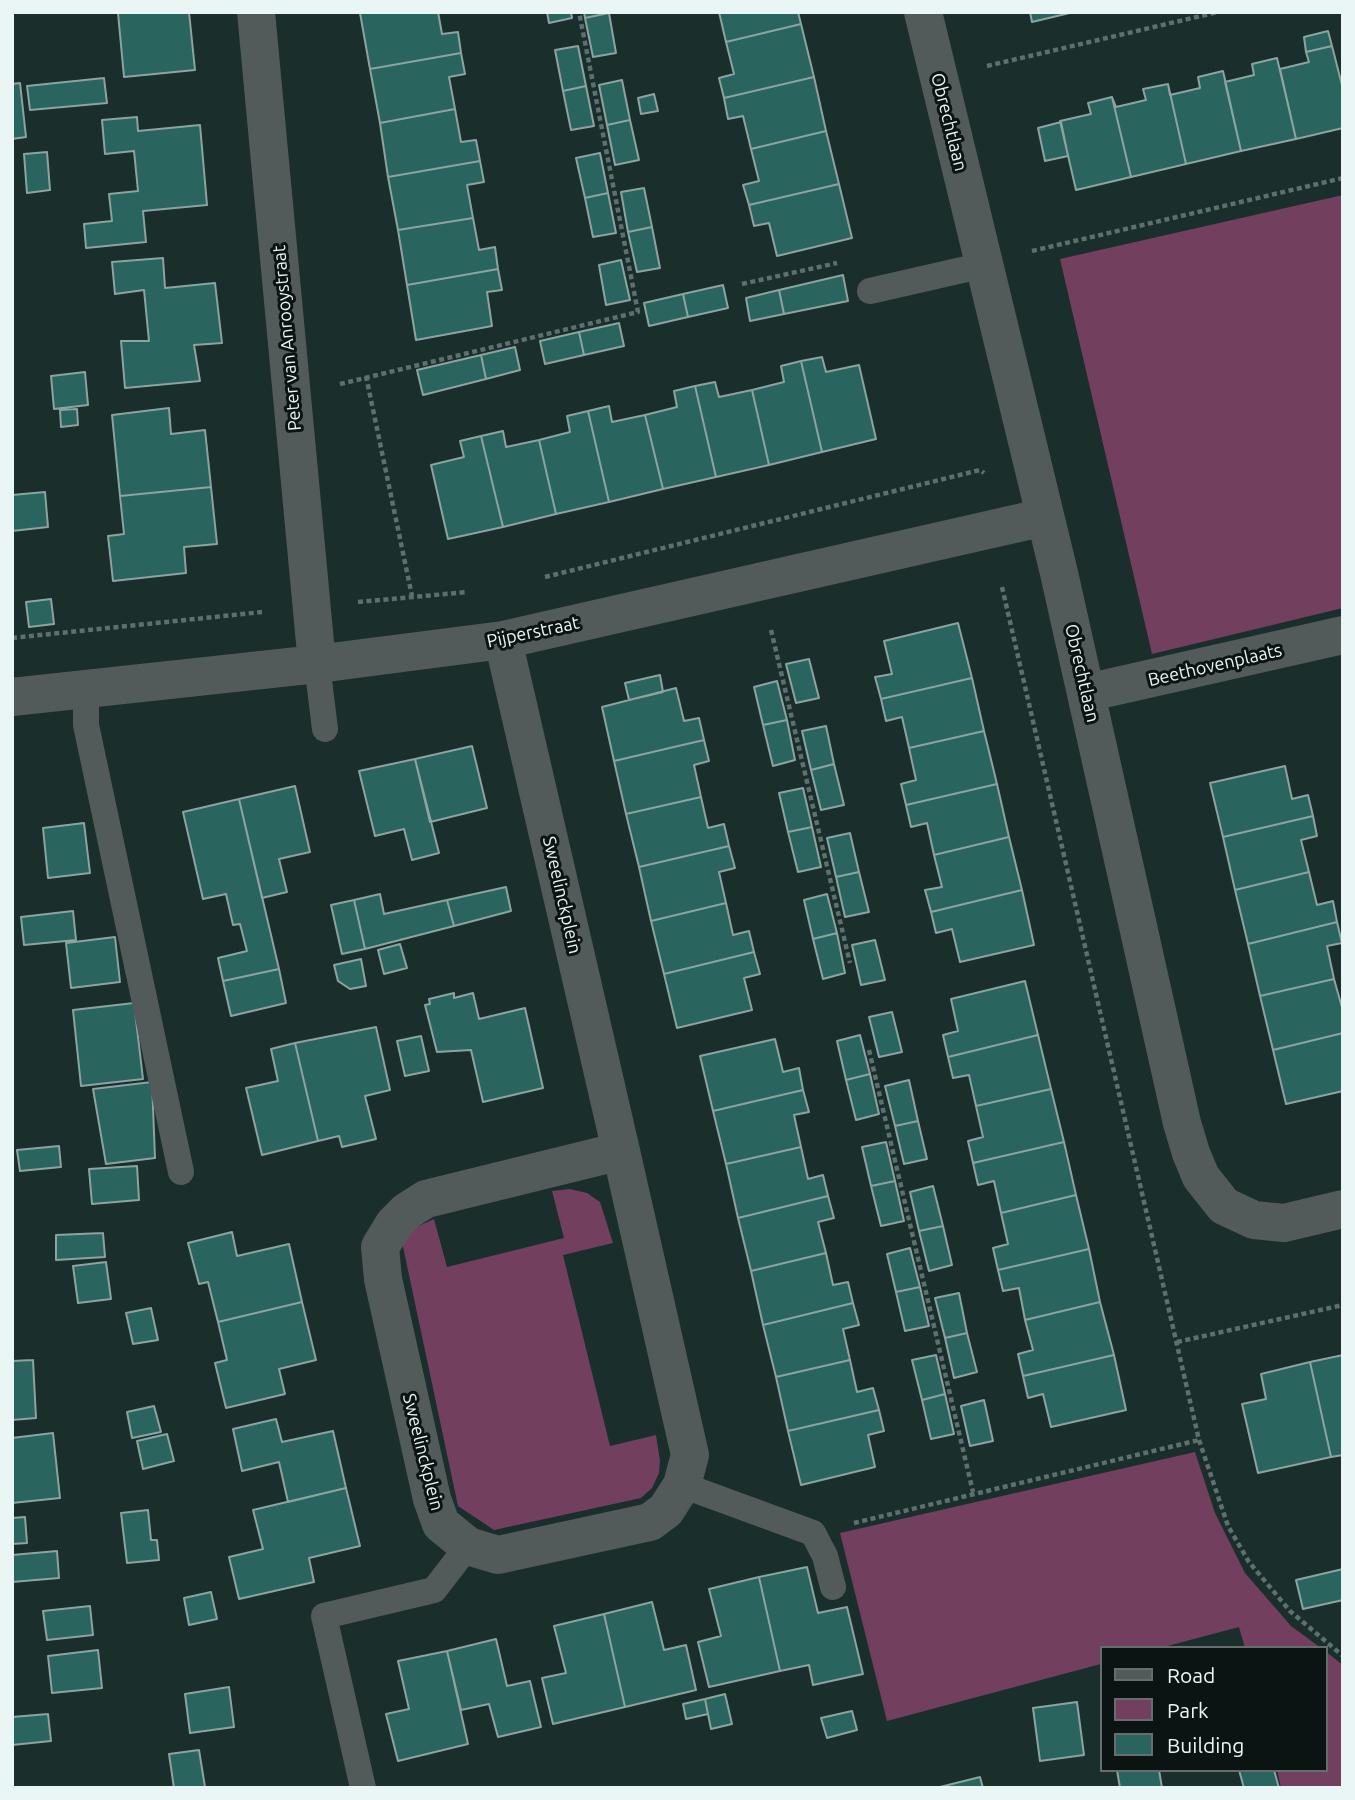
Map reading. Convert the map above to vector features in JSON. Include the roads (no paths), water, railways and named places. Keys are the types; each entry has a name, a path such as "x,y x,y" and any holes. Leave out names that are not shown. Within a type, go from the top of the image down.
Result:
{"street":[{"name":"Peter van Anrooystraat","path":"256,12 317,664"},
{"name":"Obrechtlaan","path":"923,12 1045,517 1182,1123 1201,1177 1224,1206 1254,1220 1284,1223 1343,1209"},
{"name":"Pijperstraat","path":"12,697 317,664 503,640 1045,517"},
{"name":"Beethovenplaats","path":"1086,693 1343,635"},
{"name":"Sweelinckplein","path":"503,640 621,1151 690,1455 682,1485 666,1510 650,1522 498,1555 468,1546 441,1524 432,1499 383,1279 380,1247 407,1211 426,1199 621,1151"}],"lane":[{"path":"870,291 984,265"},
{"path":"317,664 325,729"},
{"path":"86,689 86,725 181,1172"},
{"path":"682,1485 813,1533 825,1556 833,1587"},
{"path":"363,1788 324,1616 434,1590 468,1546"}]}
